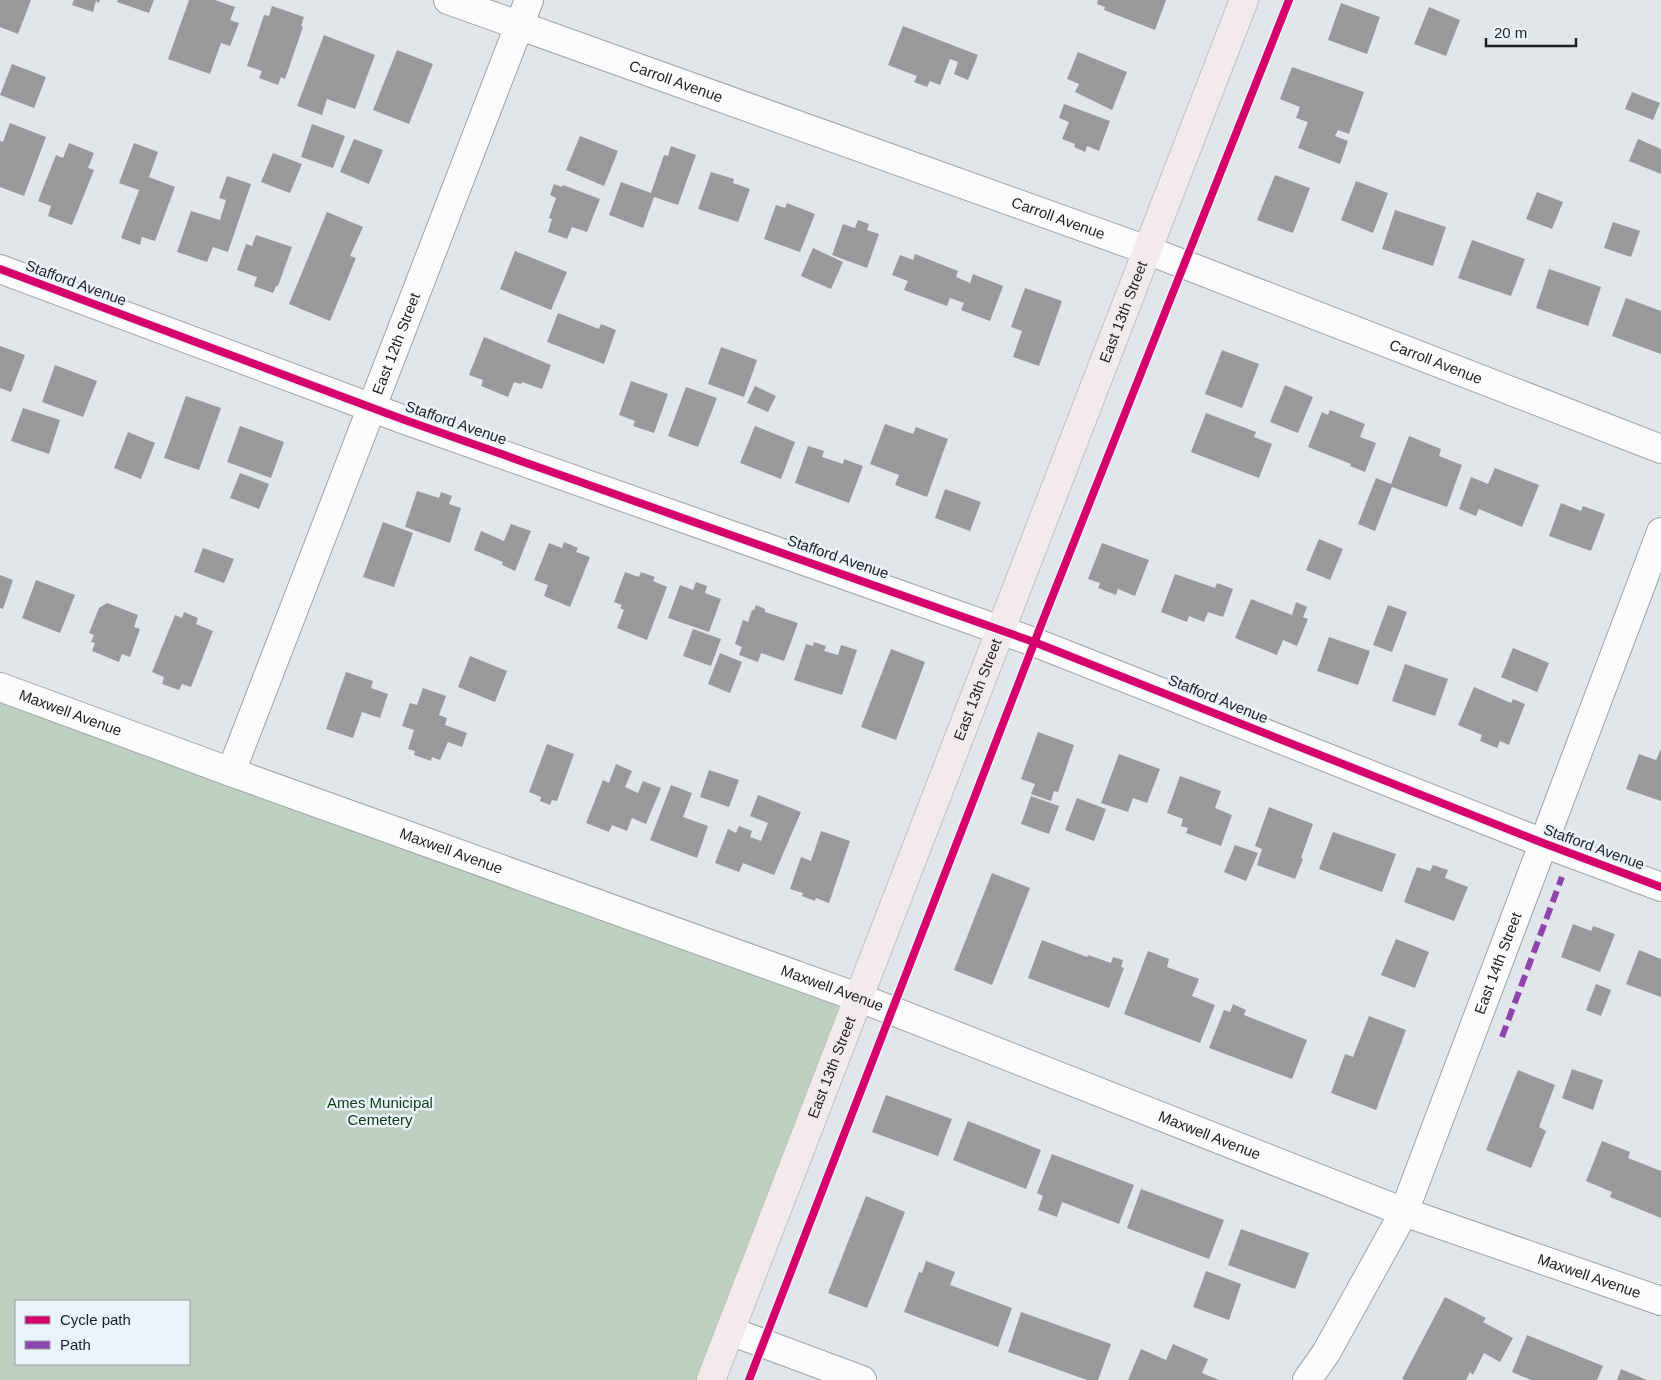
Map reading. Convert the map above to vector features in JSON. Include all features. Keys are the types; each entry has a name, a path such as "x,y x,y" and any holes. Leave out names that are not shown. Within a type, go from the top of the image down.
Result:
{"main road":[{"name":"East 13th Street","path":"711,1380 1244,0"}],"street":[{"name":"Carroll Avenue","path":"448,0 1147,250 1661,449"},
{"name":"East 12th Street","path":"231,772 529,0"},
{"name":"Stafford Avenue","path":"0,269 372,407 1001,629 1544,843 1661,887"},
{"name":"East 14th Street","path":"1308,1380 1326,1353 1404,1212 1661,532"},
{"name":"Maxwell Avenue","path":"0,686 231,772 860,998 1404,1212 1661,1301"},
{"path":"730,1331 862,1380"}],"green space":[{"name":"Ames Municipal Cemetery","path":"0,687 860,998 711,1380 0,1380"}],"building":[{"path":"0,0 31,0 18,34 0,27"},
{"path":"74,0 100,0 99,3 96,1 93,12 72,5"},
{"path":"118,0 154,0 149,13 117,2"},
{"path":"189,0 215,0 235,7 230,20 239,23 230,46 221,43 210,74 168,59"},
{"path":"1098,0 1166,0 1155,30 1104,10 1105,7 1097,4"},
{"path":"1341,3 1380,17 1367,54 1328,40"},
{"path":"272,6 304,17 301,26 303,27 285,79 281,77 278,85 259,78 262,71 247,66 264,15 269,16"},
{"path":"1429,7 1460,20 1446,56 1414,44"},
{"path":"903,26 978,55 968,80 954,74 958,62 950,59 940,85 930,81 927,87 914,82 917,76 888,65"},
{"path":"324,35 375,55 355,109 327,99 322,115 297,106"},
{"path":"397,50 433,64 409,124 373,110"},
{"path":"1078,52 1127,72 1112,110 1075,92 1079,84 1067,79"},
{"path":"12,64 46,77 34,108 0,95"},
{"path":"1292,67 1364,92 1349,134 1338,130 1335,136 1348,141 1340,164 1298,148 1308,122 1296,118 1300,107 1280,99"},
{"path":"1632,92 1660,103 1653,120 1625,109"},
{"path":"1064,104 1110,121 1099,151 1087,146 1085,152 1074,147 1075,144 1062,139 1069,122 1059,118"},
{"path":"10,123 46,137 24,196 0,187 0,141 3,142"},
{"path":"312,124 345,136 333,168 301,157"},
{"path":"580,136 618,151 604,186 566,170"},
{"path":"354,139 383,150 369,184 340,172"},
{"path":"1638,139 1661,149 1661,174 1629,161"},
{"path":"69,143 94,153 88,168 94,170 72,225 48,216 51,206 38,201 56,155 63,158"},
{"path":"134,143 158,152 149,177 175,187 155,241 142,237 140,245 121,238 139,190 119,183"},
{"path":"671,146 696,155 678,205 654,197 643,228 609,215 621,182 651,193 664,155 668,156"},
{"path":"273,153 302,164 290,193 261,182"},
{"path":"711,172 734,179 733,183 750,189 738,222 698,209"},
{"path":"1275,175 1310,188 1293,233 1257,220"},
{"path":"227,176 251,184 228,252 213,247 207,262 177,252 191,211 220,220 226,200 219,198"},
{"path":"1356,181 1388,193 1373,233 1341,220"},
{"path":"554,184 562,187 563,185 600,199 587,232 572,227 567,239 548,232 552,219 549,218 556,198 550,195"},
{"path":"1537,192 1563,202 1552,229 1526,219"},
{"path":"787,203 815,214 800,252 764,239 776,205 785,208"},
{"path":"1395,210 1446,227 1433,266 1382,249"},
{"path":"327,212 363,227 350,256 356,258 330,321 289,304"},
{"path":"858,220 869,224 867,230 879,234 867,268 832,255 843,224 855,228"},
{"path":"1613,222 1640,231 1631,257 1604,248"},
{"path":"256,235 292,247 278,286 276,286 273,293 254,286 257,277 237,270 246,244 252,246"},
{"path":"1472,240 1525,259 1511,296 1458,278"},
{"path":"813,248 843,262 831,289 801,276"},
{"path":"515,251 567,272 551,310 500,289"},
{"path":"915,254 958,271 956,277 970,283 973,274 1003,286 990,321 961,310 964,303 950,298 947,306 904,290 908,281 892,275 900,255 913,260"},
{"path":"1549,269 1601,287 1588,326 1536,308"},
{"path":"1025,288 1062,301 1039,366 1013,357 1022,331 1011,327"},
{"path":"1626,298 1661,311 1661,354 1612,336"},
{"path":"558,313 599,329 601,324 616,330 604,364 547,342"},
{"path":"484,337 551,365 542,389 522,382 521,384 514,382 508,397 481,386 483,380 469,375"},
{"path":"0,346 25,355 11,392 0,388"},
{"path":"721,347 757,360 744,397 708,384"},
{"path":"1222,350 1259,364 1242,408 1205,394"},
{"path":"55,365 97,381 83,417 42,402"},
{"path":"631,381 668,394 654,433 633,426 635,421 619,415"},
{"path":"1285,385 1313,397 1298,433 1270,422"},
{"path":"755,386 776,396 768,412 747,403"},
{"path":"686,387 717,398 698,447 668,436"},
{"path":"186,396 221,408 199,470 164,458"},
{"path":"23,408 60,420 49,454 11,441"},
{"path":"1330,410 1365,424 1360,437 1376,443 1365,472 1350,466 1351,464 1308,447 1322,412 1328,415"},
{"path":"1206,413 1256,432 1254,437 1272,444 1259,478 1191,452"},
{"path":"885,424 913,434 916,427 948,439 927,497 895,485 899,475 870,464"},
{"path":"240,426 284,442 271,478 227,462"},
{"path":"755,426 795,442 781,479 740,463"},
{"path":"128,432 155,443 141,479 114,468"},
{"path":"1409,436 1441,449 1439,456 1462,465 1447,507 1392,487 1375,531 1358,524 1376,478 1391,484"},
{"path":"808,446 824,451 822,457 843,464 844,459 863,466 849,503 795,483"},
{"path":"1495,468 1539,485 1522,527 1479,509 1476,516 1459,509 1471,477 1488,484"},
{"path":"240,473 269,484 259,509 230,498"},
{"path":"945,489 981,502 970,531 935,518"},
{"path":"417,491 439,498 441,492 452,496 449,504 461,508 450,543 405,527"},
{"path":"1561,503 1581,511 1583,506 1605,514 1591,551 1549,536"},
{"path":"383,522 413,533 394,587 363,577"},
{"path":"511,524 531,531 515,571 502,565 503,562 474,550 481,531 504,541"},
{"path":"1319,539 1343,549 1330,580 1306,570"},
{"path":"564,542 578,548 576,552 590,557 570,607 544,596 548,585 534,580 549,543 562,548"},
{"path":"1102,543 1149,560 1135,596 1118,589 1116,595 1098,588 1100,583 1088,579"},
{"path":"203,548 234,559 224,583 194,572"},
{"path":"625,572 639,577 641,572 655,577 653,581 667,587 647,640 617,628 624,610 620,608 622,605 614,602"},
{"path":"1175,574 1215,588 1217,583 1233,589 1223,617 1208,612 1204,622 1189,616 1187,622 1161,612"},
{"path":"0,575 13,580 3,609 0,608"},
{"path":"36,580 75,595 60,633 22,618"},
{"path":"696,582 707,586 705,593 721,599 709,632 668,618 680,585 693,590"},
{"path":"1251,599 1292,615 1296,602 1307,607 1303,617 1308,619 1297,646 1283,640 1277,655 1235,638"},
{"path":"107,603 138,615 134,627 140,629 130,657 122,654 119,662 92,651 95,643 91,642 94,635 89,633 99,608"},
{"path":"756,605 765,609 765,612 798,623 784,661 761,653 758,662 739,655 742,647 735,644 743,620 748,622"},
{"path":"1388,605 1407,612 1392,652 1373,645"},
{"path":"184,612 198,618 196,624 213,631 191,687 182,684 179,690 162,684 164,677 152,672 175,615 182,618"},
{"path":"693,629 721,639 711,666 683,656"},
{"path":"1329,637 1370,651 1358,685 1317,671"},
{"path":"814,642 826,646 824,651 838,655 841,645 857,650 842,695 794,680 806,644 813,646"},
{"path":"1513,648 1549,663 1537,692 1501,677"},
{"path":"891,649 925,662 896,740 861,727"},
{"path":"720,653 742,662 730,693 708,684"},
{"path":"470,656 507,671 495,702 458,687"},
{"path":"1405,664 1448,679 1435,716 1392,701"},
{"path":"346,672 373,681 371,688 388,694 380,718 362,712 353,738 326,729"},
{"path":"1474,687 1511,703 1513,699 1525,704 1509,745 1500,741 1497,748 1480,741 1482,735 1458,725"},
{"path":"423,688 446,696 439,715 447,718 445,725 467,733 462,747 448,742 440,760 432,757 431,761 414,755 415,751 408,749 414,730 402,726 410,703 417,705"},
{"path":"1038,732 1074,745 1058,792 1054,791 1051,801 1031,794 1035,784 1021,779"},
{"path":"547,744 574,754 557,801 552,800 550,805 540,801 541,797 529,792"},
{"path":"1661,749 1661,801 1626,789 1639,754 1656,760"},
{"path":"1119,754 1160,769 1147,803 1133,798 1128,812 1101,803"},
{"path":"616,764 632,771 625,787 638,793 643,781 661,788 646,824 632,818 627,831 612,825 609,832 586,823 603,780 609,783"},
{"path":"709,770 739,780 729,807 700,797"},
{"path":"1180,776 1221,791 1215,808 1232,815 1221,846 1186,833 1188,828 1181,826 1183,819 1167,813"},
{"path":"671,785 692,793 683,817 708,826 697,858 650,840"},
{"path":"758,795 801,812 774,875 743,863 739,872 715,863 728,829 736,833 739,826 752,831 750,837 761,841 768,823 750,816"},
{"path":"1031,796 1059,806 1049,834 1021,824"},
{"path":"1077,798 1106,809 1094,841 1065,830"},
{"path":"1269,807 1313,824 1295,879 1257,865 1262,849 1255,846"},
{"path":"821,831 850,841 829,903 816,898 815,901 802,896 803,893 790,889 801,857 811,861"},
{"path":"1333,832 1396,854 1382,892 1319,869"},
{"path":"1235,845 1258,853 1246,881 1224,872"},
{"path":"1433,865 1448,870 1445,878 1468,887 1454,921 1404,902 1417,867 1430,871"},
{"path":"992,873 1030,888 992,985 954,970"},
{"path":"1573,924 1591,931 1593,926 1615,934 1600,972 1561,957"},
{"path":"1396,939 1429,952 1415,988 1381,975"},
{"path":"1042,940 1087,957 1088,955 1111,963 1113,957 1123,960 1121,967 1124,968 1109,1008 1028,978"},
{"path":"1639,950 1661,959 1661,997 1626,984"},
{"path":"1148,951 1169,959 1167,967 1199,979 1192,996 1215,1005 1200,1043 1124,1014"},
{"path":"1596,984 1611,990 1601,1016 1586,1010"},
{"path":"1233,1004 1246,1010 1244,1015 1307,1040 1292,1079 1209,1048 1224,1010 1230,1012"},
{"path":"1369,1016 1406,1030 1376,1110 1331,1093 1345,1054 1353,1057"},
{"path":"1572,1069 1603,1080 1593,1110 1562,1098"},
{"path":"1518,1070 1555,1085 1539,1127 1546,1131 1531,1168 1486,1150"},
{"path":"886,1095 952,1119 938,1156 872,1132"},
{"path":"968,1121 1041,1150 1026,1189 953,1160"},
{"path":"1602,1141 1630,1152 1628,1158 1661,1171 1661,1218 1610,1197 1612,1192 1586,1181"},
{"path":"1052,1154 1134,1185 1119,1224 1062,1202 1057,1217 1038,1210 1043,1196 1037,1193"},
{"path":"1141,1189 1224,1220 1209,1259 1127,1228"},
{"path":"866,1196 905,1212 867,1308 828,1293"},
{"path":"1241,1229 1309,1253 1295,1289 1228,1265"},
{"path":"926,1261 955,1272 950,1285 1012,1308 998,1347 904,1312 919,1272 922,1273"},
{"path":"1206,1271 1241,1284 1229,1320 1193,1307"},
{"path":"1445,1297 1486,1318 1483,1322 1513,1338 1500,1362 1484,1353 1473,1375 1470,1372 1466,1380 1402,1379"},
{"path":"1021,1312 1111,1344 1098,1380 1087,1380 1008,1352"},
{"path":"1527,1335 1603,1366 1597,1380 1531,1380 1512,1372"},
{"path":"1173,1344 1208,1359 1202,1373 1219,1380 1128,1380 1141,1349 1166,1360"},
{"path":"1621,1369 1647,1380 1617,1380"}],"marked path":[{"path":"1502,1037 1562,877"}],"cycle path":[{"path":"749,1380 1045,615 1289,0"},
{"path":"0,269 402,419 1034,642 1543,843 1661,887"}]}
